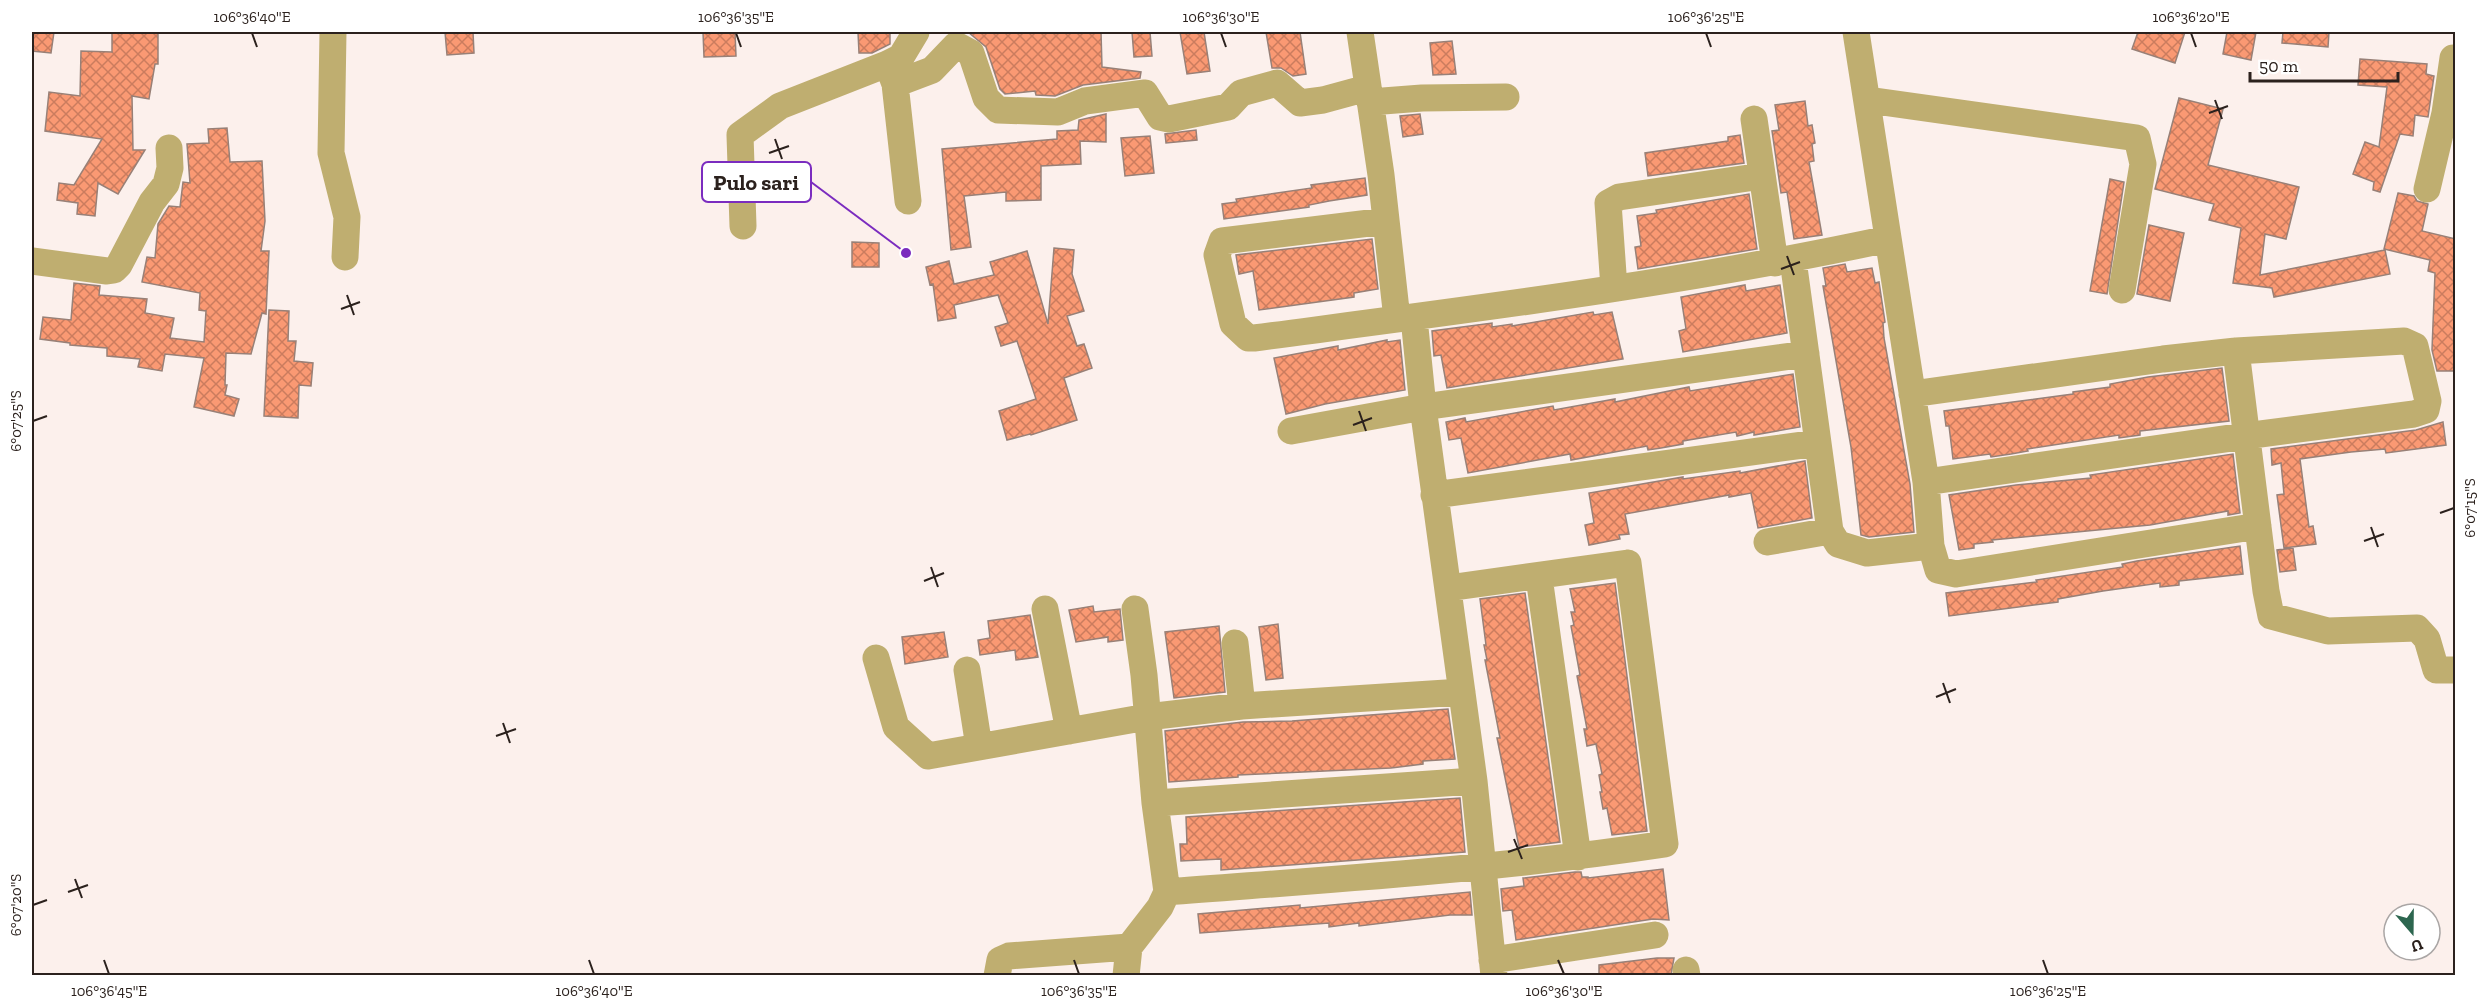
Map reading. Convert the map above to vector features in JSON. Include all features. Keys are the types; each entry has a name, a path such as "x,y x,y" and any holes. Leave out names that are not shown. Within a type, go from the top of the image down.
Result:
{"street":[{"path":"333,32 331,153 347,217 345,257"},
{"path":"908,201 891,74 916,32"},
{"path":"1360,32 1386,221 1423,407 1474,781 1493,968 1655,935"},
{"path":"1856,32 1926,482 1931,546 1938,570 1956,574 2258,526"},
{"path":"743,226 740,135 780,106 891,74 932,70 956,45 971,53 986,99 998,110 1058,112 1085,101 1145,93 1160,117 1169,119 1228,108 1241,93 1277,83 1300,103 1368,95 1422,98 1506,97"},
{"path":"2427,189 2445,113 2453,58 2456,58"},
{"path":"1868,100 2137,138 2143,164 2122,290"},
{"path":"1754,119 1762,176 1806,354 1830,531 1838,544 1868,553 1931,546"},
{"path":"32,261 106,271 114,270 119,265 152,202 166,184 170,168 169,148"},
{"path":"1614,288 1608,203 1618,197 1762,176"},
{"path":"1386,221 1231,238 1222,241 1217,255 1233,324 1248,338 1406,319 1784,262 1888,239"},
{"path":"1912,394 2235,351 2410,342 2415,346 2428,401 2426,410 2414,414 1926,482"},
{"path":"2235,351 2271,616 2328,631 2417,628 2427,639 2436,670 2456,670"},
{"path":"1291,431 1423,407 1806,354"},
{"path":"1434,495 1818,443"},
{"path":"1767,542 1830,531"},
{"path":"1167,892 1482,867 1578,857 1665,843 1628,563 1448,588"},
{"path":"1539,577 1578,857"},
{"path":"1045,609 1069,731"},
{"path":"1126,975 1129,947 1155,914 1167,892 1155,803 1135,609"},
{"path":"1235,643 1242,706"},
{"path":"876,658 896,727 928,756 1147,717 1242,706 1462,692"},
{"path":"967,670 979,747"},
{"path":"1155,803 1474,781"},
{"path":"997,975 1000,960 1009,956 1129,947"}],"building":[{"path":"32,32 54,32 51,53 32,51"},
{"path":"158,32 158,64 155,64 149,99 132,96 133,150 145,150 118,194 98,183 95,216 77,214 78,203 57,200 59,183 74,185 102,139 45,131 49,92 80,96 81,51 112,52 112,33"},
{"path":"445,32 473,32 474,53 447,55"},
{"path":"703,32 735,32 736,56 704,57"},
{"path":"858,32 890,32 890,44 872,53 859,53"},
{"path":"968,32 1101,32 1102,67 1141,72 1140,78 1083,85 1055,96 1036,95 1035,91 1005,94 1000,89 986,47"},
{"path":"1132,32 1150,32 1152,56 1134,57"},
{"path":"1180,32 1204,32 1210,71 1187,74"},
{"path":"1266,32 1300,32 1306,74 1293,76 1281,68 1272,68"},
{"path":"2138,32 2185,32 2175,63 2132,49"},
{"path":"2227,32 2256,32 2251,60 2223,54"},
{"path":"2283,32 2329,32 2328,47 2282,43"},
{"path":"1452,41 1456,74 1433,75 1430,43"},
{"path":"2360,59 2427,64 2426,74 2434,76 2428,117 2415,115 2413,136 2400,134 2380,192 2373,190 2374,182 2353,174 2365,142 2379,147 2387,87 2358,85"},
{"path":"2179,98 2223,109 2208,165 2299,187 2286,239 2265,234 2260,275 2385,250 2390,274 2274,297 2272,288 2233,283 2241,228 2209,220 2214,204 2155,189"},
{"path":"1805,101 1808,126 1812,125 1815,143 1812,144 1814,161 1809,162 1822,235 1794,239 1787,192 1781,193 1772,131 1779,130 1775,105"},
{"path":"1106,114 1106,142 1080,141 1081,164 1041,166 1041,200 1006,201 1006,192 964,196 971,247 951,250 942,149 1057,139 1057,131 1078,130 1079,120"},
{"path":"1420,114 1423,134 1403,137 1400,116"},
{"path":"227,128 230,162 262,161 265,221 261,251 269,251 266,314 262,313 251,354 226,353 225,395 239,399 234,416 194,407 204,358 165,354 162,371 138,367 140,359 107,356 107,348 70,345 70,343 40,339 43,317 71,320 74,283 100,286 99,295 147,299 145,313 174,318 170,338 204,342 206,311 199,310 200,293 142,282 147,257 155,258 158,224 169,206 180,207 183,182 190,183 187,144 209,143 208,129"},
{"path":"1196,130 1197,140 1166,143 1165,134"},
{"path":"1740,135 1744,163 1648,176 1645,153 1728,141 1728,137"},
{"path":"1150,136 1154,173 1125,176 1121,138"},
{"path":"1365,178 1367,195 1309,205 1309,207 1224,219 1222,204 1237,202 1236,199"},
{"path":"2110,179 2124,182 2107,294 2090,291"},
{"path":"2398,193 2414,196 2417,201 2428,204 2422,231 2456,239 2456,371 2437,371 2432,350 2435,273 2428,271 2430,260 2384,249"},
{"path":"1749,194 1757,249 1638,269 1635,247 1641,246 1637,216 1657,213 1656,210"},
{"path":"2149,225 2184,233 2170,301 2137,294"},
{"path":"1372,239 1378,289 1354,293 1354,297 1259,310 1253,271 1239,274 1236,255"},
{"path":"852,242 879,243 879,267 852,267"},
{"path":"1054,248 1074,250 1072,274 1084,311 1067,316 1077,346 1084,344 1092,368 1064,378 1077,420 1007,440 999,411 1036,399 1017,341 1001,346 995,327 1008,323 998,295 954,305 956,318 938,321 933,284 930,285 926,267 949,261 954,284 994,275 990,262 1027,251 1048,324"},
{"path":"1845,264 1847,272 1872,268 1875,283 1879,282 1885,322 1883,323 1884,338 1910,484 1914,532 1869,537 1861,535 1851,447 1823,286 1826,286 1823,268"},
{"path":"1745,285 1746,291 1780,285 1787,333 1683,352 1679,331 1686,329 1681,297"},
{"path":"269,310 289,311 288,341 296,341 294,361 313,363 311,386 299,385 298,418 264,416"},
{"path":"1593,312 1594,315 1612,312 1623,359 1447,388 1441,355 1434,356 1432,331 1492,323 1492,327 1512,324 1512,326"},
{"path":"1387,340 1387,342 1400,340 1405,390 1325,404 1286,414 1274,358 1338,346 1338,350"},
{"path":"2222,368 2229,421 2140,431 2140,435 2119,438 2119,435 1991,457 1990,454 1953,459 1949,426 1946,426 1944,411 2073,394 2073,392 2110,387 2110,384 2148,377"},
{"path":"1793,374 1800,427 1754,435 1754,432 1737,436 1736,432 1683,441 1683,444 1648,450 1647,446 1571,460 1570,454 1468,473 1461,438 1449,440 1446,422 1465,418 1466,422 1553,406 1554,410 1615,399 1615,402 1689,387 1690,391"},
{"path":"2443,422 2446,445 2386,453 2385,449 2300,459 2309,527 2313,526 2316,544 2284,548 2277,495 2284,494 2281,463 2272,465 2271,449 2416,430"},
{"path":"2233,454 2240,513 2228,515 2228,511 2150,525 1992,540 1993,542 1974,544 1974,548 1959,550 1949,495 2016,485 2091,478 2090,475"},
{"path":"1805,461 1812,518 1758,528 1751,493 1729,497 1729,495 1625,514 1629,534 1619,535 1620,539 1589,545 1585,525 1594,523 1589,493 1683,477 1683,479 1740,471 1740,473"},
{"path":"2240,546 2243,574 2179,581 2179,585 2160,587 2160,583 2103,591 2058,599 2058,602 1949,616 1946,593 2037,582 2036,580 2123,567 2122,564 2137,561"},
{"path":"2293,548 2296,570 2280,572 2277,550"},
{"path":"1615,583 1647,831 1612,835 1607,808 1603,809 1600,792 1602,792 1599,775 1602,774 1596,744 1587,746 1584,729 1587,729 1577,676 1580,675 1571,626 1574,625 1571,612 1575,612 1570,589"},
{"path":"1525,593 1560,842 1519,847 1497,738 1500,738 1485,660 1487,660 1484,645 1486,645 1480,599"},
{"path":"1093,606 1094,612 1120,609 1123,640 1108,642 1108,637 1076,642 1069,610"},
{"path":"1030,615 1038,657 1016,660 1015,650 980,655 978,640 990,638 988,621"},
{"path":"1278,624 1283,678 1266,680 1259,627"},
{"path":"1219,626 1225,692 1174,698 1165,632"},
{"path":"944,632 948,657 905,664 902,637"},
{"path":"1448,709 1455,759 1423,761 1423,764 1391,768 1238,775 1238,777 1169,782 1165,731 1243,722 1292,721"},
{"path":"1460,798 1465,852 1221,870 1221,859 1181,861 1180,844 1187,844 1186,817"},
{"path":"1663,869 1669,920 1653,919 1516,940 1512,910 1503,911 1501,889 1524,886 1523,878 1581,872 1582,877 1588,878"},
{"path":"1470,892 1472,915 1450,915 1359,926 1359,923 1329,927 1329,923 1200,933 1198,914 1300,905 1300,908"},
{"path":"1674,958 1671,975 1599,975 1599,965"}],"place":[{"name":"Pulo sari","path":"906,253"}]}
